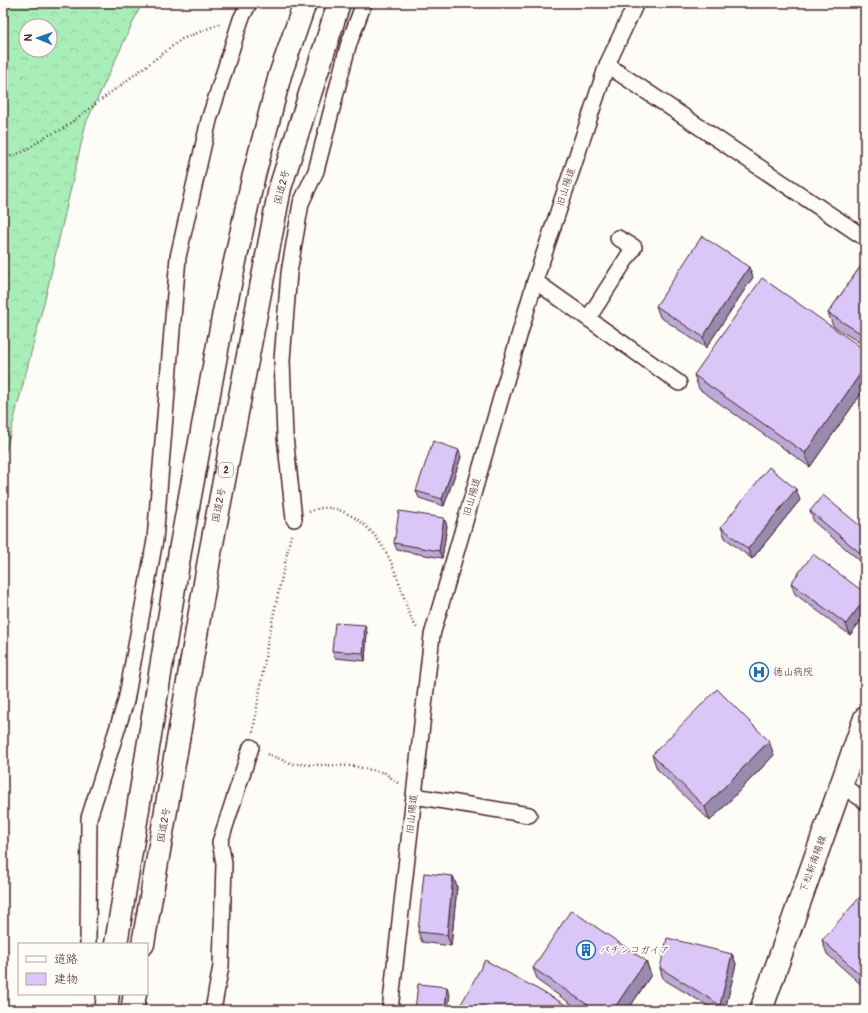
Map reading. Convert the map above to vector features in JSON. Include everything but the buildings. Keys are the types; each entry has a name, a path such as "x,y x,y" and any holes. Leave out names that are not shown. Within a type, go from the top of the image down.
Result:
{"main road":[{"path":"116,943 181,545 224,312 253,179 280,75 305,3"},
{"name":"国道2号","path":"143,943 208,562 256,305 280,188 325,42 339,3"},
{"name":"下松新南陽線","path":"761,1010 865,718"},
{"path":"106,1010 108,995"},
{"path":"132,1010 135,995"}],"street":[{"path":"88,943 90,818 126,701 155,540 178,257 209,120 241,20 249,3"},
{"path":"294,519 285,436 282,360 288,273 301,203 316,171 348,46 364,3"},
{"name":"旧山陽道","path":"390,1010 432,634 535,281 607,65 636,3"},
{"path":"325,42 348,46"},
{"path":"607,65 865,238"},
{"path":"588,317 634,247 618,238"},
{"path":"535,281 588,317 679,383"},
{"path":"155,540 181,545"},
{"path":"213,1010 221,966 224,863 220,842 251,748"},
{"path":"841,784 865,801"},
{"path":"414,796 530,815"}],"path":[{"path":"3,159 24,151 46,136 61,130 182,39 205,30"},
{"path":"414,796 385,773 353,766 293,764 251,748 268,640 294,519 318,508 335,507 360,520 384,547 414,624 420,630 432,634"}],"green space":[{"path":"3,3 142,3 86,123 47,291 3,462"}],"place":[{"name":"徳山病院","path":"759,672"},
{"name":"パチンコガイア","path":"586,950"}]}
